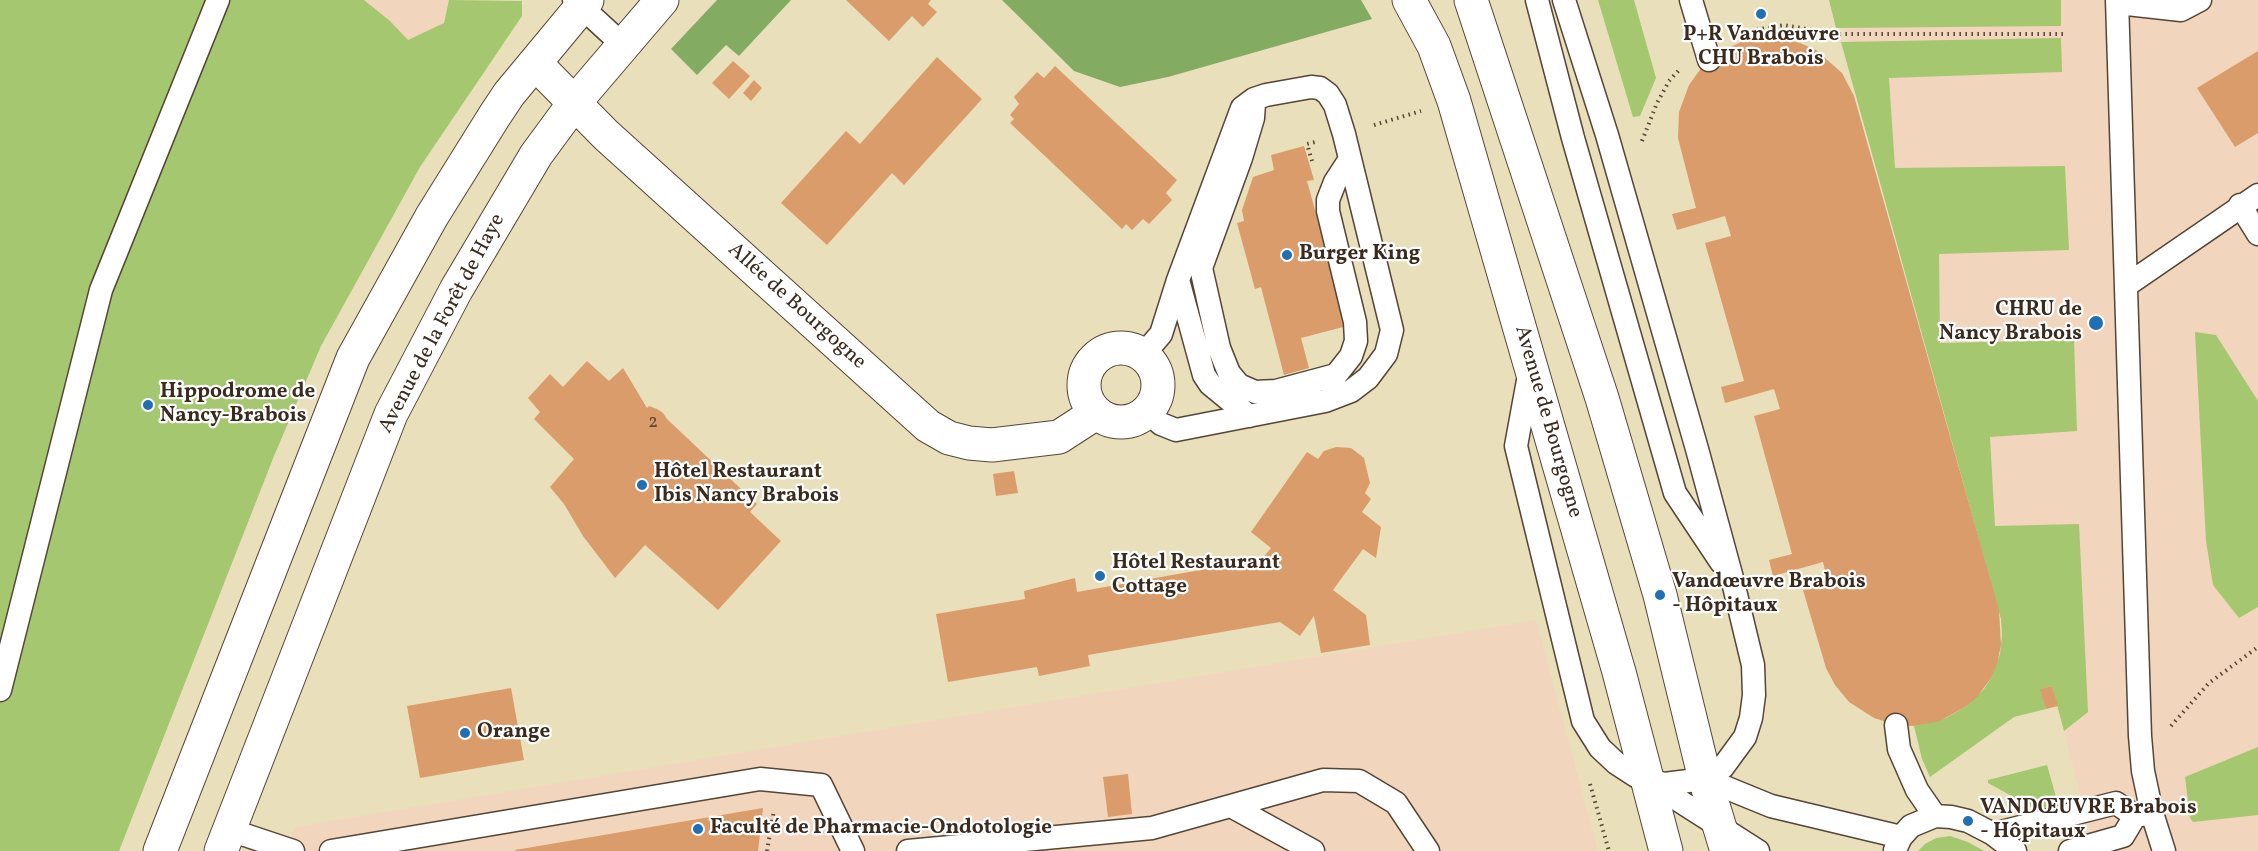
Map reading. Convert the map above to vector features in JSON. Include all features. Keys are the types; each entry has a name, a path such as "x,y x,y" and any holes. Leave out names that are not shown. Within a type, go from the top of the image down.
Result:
{"street":[{"name":"Avenue de la Forêt de Haye","path":"226,840 391,414 456,290 536,155 575,102 662,0"},
{"name":"Avenue de Bourgogne","path":"1409,0 1434,46 1454,101 1666,851"},
{"path":"1471,0 1612,431 1660,595 1705,779 1724,840"},
{"path":"160,851 353,358 438,207 495,115 581,2"},
{"name":"Allée de Bourgogne","path":"535,63 614,142 928,426 949,438 992,445 1059,437 1096,413"},
{"path":"1116,348 1130,349 1143,355 1153,366 1158,382 1156,398 1147,412 1131,421 1112,421 1096,413 1088,402 1084,388 1086,374 1092,361 1103,352 1116,348"}],"lane":[{"path":"0,690 101,290 218,0"},
{"path":"1537,0 1573,138 1675,493 1732,578"},
{"path":"1531,367 1516,446 1583,721 1593,739 1610,758 1636,776 1664,784 1705,779 1723,767 1745,737 1751,718 1754,695 1753,665 1732,578 1610,146 1564,0"},
{"path":"1691,0 1707,53"},
{"path":"2164,851 2144,815 2117,1 2181,10 2200,0"},
{"path":"581,2 623,45"},
{"path":"1143,355 1161,334 1178,280 1242,108 1254,99 1311,87 1320,88 1328,94 1335,105 1350,159 1392,330 1386,354 1368,378 1352,390 1325,401 1176,430 1161,424 1147,412"},
{"path":"1254,99 1254,118 1201,268 1219,348 1229,373 1239,385 1255,392 1276,391 1336,375 1351,356 1356,341 1355,322 1328,211 1328,201 1335,182 1350,159"},
{"path":"2127,285 2249,200 2258,234"},
{"path":"1178,280 1204,375 1217,390 1249,416"},
{"path":"1896,725 1902,758 1917,790 1935,816"},
{"path":"331,851 760,779 821,785 853,851"},
{"path":"1705,779 1771,806 1898,844 1911,826 1935,816 1951,817 1968,822 1993,834 2015,851"},
{"path":"908,851 1152,828 1323,780 1359,781 1396,803 1428,851"},
{"path":"1648,781 1724,840 1758,851"},
{"path":"1993,834 2116,803 2144,815"},
{"path":"1231,806 1313,851"},
{"path":"2070,851 2123,836 2144,815"},
{"path":"226,840 293,851"}],"path":[{"path":"1638,147 1669,81 1693,55 1707,53 1732,34 1784,25 1835,34 2066,34"},
{"path":"1384,122 1418,112"},
{"path":"2170,727 2209,682 2258,648"},
{"path":"1587,776 1609,851"},
{"path":"767,851 778,782"}],"shaded area":[{"path":"364,0 449,0 444,23 407,40 390,21"},
{"name":"CHRU de Nancy Brabois","path":"1836,0 2258,0 2258,851 2090,851 2093,844 2052,686 2046,687"},
{"path":"1536,620 1598,851 286,851 295,827"}],"green space":[{"name":"Hippodrome de Nancy-Brabois","path":"0,0 364,0 390,21 408,40 444,23 449,0 522,1 522,16 420,167 321,346 274,456 119,851 0,851"},
{"path":"717,0 791,0 739,56 726,45 697,75 671,49"},
{"path":"1002,0 1361,0 1372,19 1168,77 1120,87 1074,71"},
{"path":"1598,0 1634,0 1656,78 1640,116 1633,117"},
{"path":"1829,0 2061,0 2061,26 1836,28"},
{"path":"2061,38 2062,72 1889,78 1895,168 2065,166 2069,250 1939,254 1940,343 2074,340 2077,431 1990,437 1995,526 2079,524 2088,712 2064,731 2052,686 2041,689 2046,709 2014,717 1930,777 1922,759 1914,726 1946,718 1968,705 1984,689 2000,654 2001,619 1841,42"},
{"path":"2195,332 2216,335 2258,401 2258,607 2239,618 2213,585 2206,541"},
{"path":"2258,747 2258,815 2193,822 2190,818 2185,777"},
{"path":"2047,765 2058,804 2037,810 1988,783 1988,780"},
{"path":"1950,836 1984,851 1918,851 1936,838"}],"building":[{"path":"846,0 931,0 928,4 937,12 923,27 912,16 889,41"},
{"path":"1758,38 1783,39 1816,50 1842,73 1854,96 1999,610 2001,645 1991,678 1968,705 1940,721 1914,726 1896,725 1874,718 1849,702 1835,685 1826,668 1803,590 1828,583 1823,562 1773,576 1769,560 1792,554 1754,416 1780,409 1774,389 1725,403 1721,387 1744,381 1705,243 1731,236 1725,216 1677,230 1672,214 1696,208 1678,138 1679,112 1689,85 1704,64 1718,53 1741,42"},
{"path":"2258,51 2258,133 2235,147 2197,88"},
{"path":"937,57 982,99 904,185 892,173 827,245 781,203 846,131 860,144"},
{"path":"733,61 750,76 729,99 712,83"},
{"path":"1055,66 1177,180 1166,193 1172,200 1149,224 1143,219 1132,230 1126,224 1122,229 1010,123 1014,119 1010,115 1019,104 1014,97 1037,72 1044,78"},
{"path":"754,80 762,88 751,101 743,93"},
{"name":"Burger King","path":"1304,146 1314,180 1307,181 1347,326 1301,338 1309,368 1284,375 1261,287 1255,289 1237,223 1244,221 1242,210 1253,177 1274,170 1271,155"},
{"name":"Hôtel Restaurant Ibis Nancy Brabois","path":"587,361 609,381 623,368 647,408 649,406 663,413 757,504 750,512 781,541 718,610 645,545 615,578 550,487 574,459 534,419 540,412 528,398 550,374 563,387"},
{"path":"1336,447 1351,448 1364,458 1370,483 1365,493 1371,499 1362,512 1381,527 1376,558 1363,549 1333,590 1366,615 1370,645 1321,653 1314,616 1300,636 1280,622 1088,655 1090,666 1039,676 1037,667 948,682 936,614 1025,599 1024,591 1075,578 1077,592 1262,559 1271,548 1251,532 1307,452 1318,459 1324,451"},
{"path":"1014,471 1018,493 996,496 993,474"},
{"path":"2052,686 2058,706 2046,709 2040,689"},
{"name":"Orange","path":"511,688 524,760 420,778 407,706"},
{"path":"1128,774 1132,814 1108,817 1103,777"},
{"name":"Faculté de Pharmacie-Ondotologie","path":"763,808 758,851 515,851 515,850"}],"place":[{"name":"P+R Vandœuvre CHU Brabois","path":"1761,14"},
{"name":"Burger King","path":"1287,255"},
{"name":"CHRU de Nancy Brabois","path":"2096,323"},
{"name":"Hippodrome de Nancy-Brabois","path":"148,405"},
{"name":"Hôtel Restaurant Ibis Nancy Brabois","path":"642,485"},
{"name":"Hôtel Restaurant Cottage","path":"1100,576"},
{"name":"Vandœuvre Brabois - Hôpitaux","path":"1660,595"},
{"name":"Orange","path":"465,733"},
{"name":"VANDŒUVRE Brabois - Hôpitaux","path":"1968,821"},
{"name":"Faculté de Pharmacie-Ondotologie","path":"698,829"}]}
